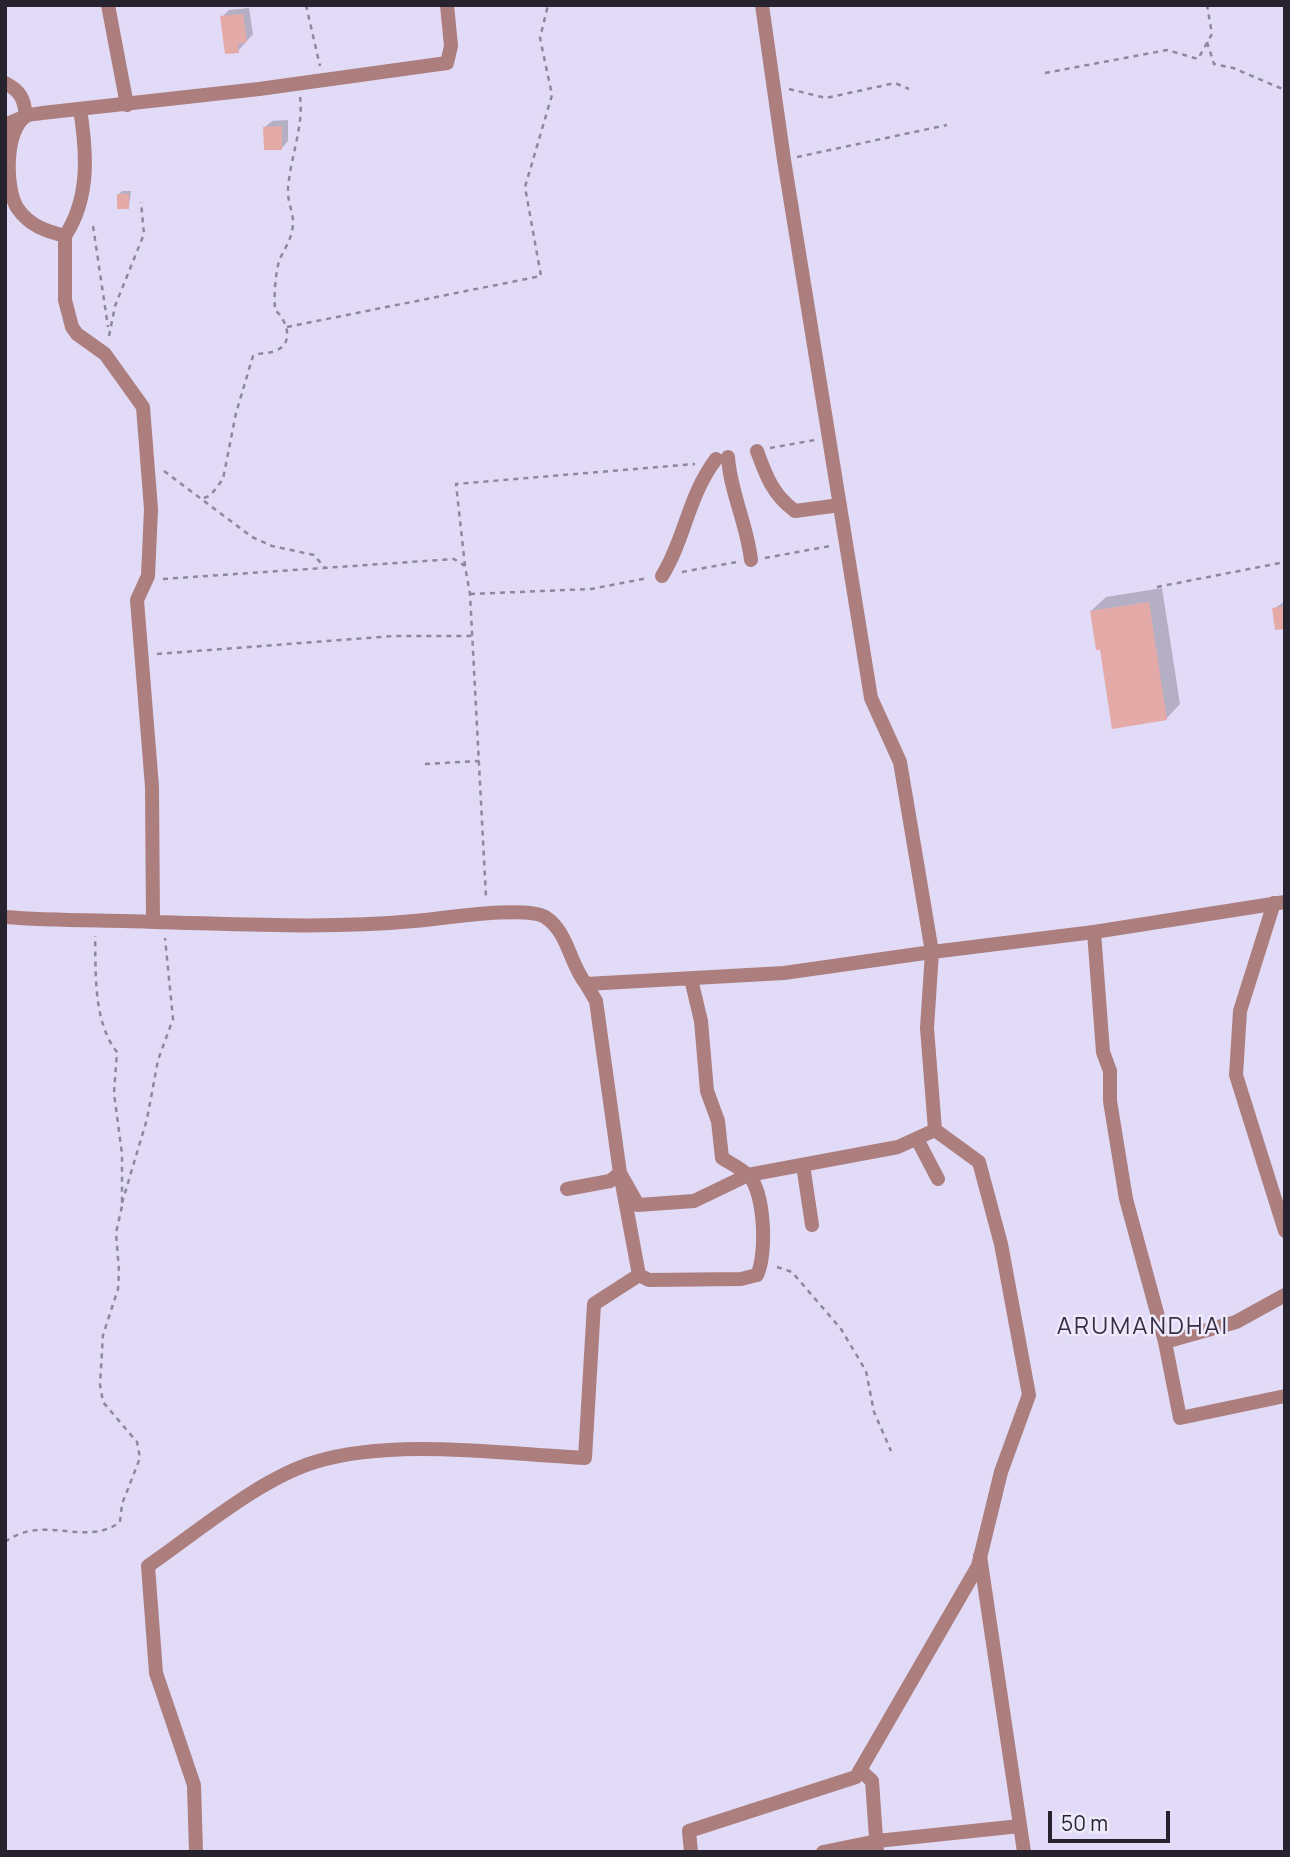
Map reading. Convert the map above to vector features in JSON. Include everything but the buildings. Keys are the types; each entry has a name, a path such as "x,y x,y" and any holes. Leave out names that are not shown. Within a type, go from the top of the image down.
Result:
{"street":[{"path":"5,125 26,116 447,63 451,46 447,5"},
{"path":"762,5 783,160 871,698 900,762 932,952 928,1028 935,1130"},
{"path":"107,6 127,105"},
{"path":"5,83 17,89 24,99 26,116 19,124 8,155 10,189 16,207 44,231 65,236"},
{"path":"80,109 86,172 79,208 65,236 68,318 77,334 97,346 110,361 144,407 151,509 148,576 137,600 152,787 153,922"},
{"path":"757,451 768,481 780,500 795,511 840,505"},
{"path":"722,458 743,512 751,560"},
{"path":"662,576 670,564 695,492 722,458"},
{"path":"586,984 784,973 1094,932 1280,902 1240,1012 1236,1075 1285,1231"},
{"path":"5,917 242,927 410,922 524,912 544,916 560,933 577,973 596,1001 620,1173 639,1275"},
{"path":"1094,932 1103,1052 1110,1070 1110,1101 1126,1199 1165,1342 1180,1418 1285,1396"},
{"path":"639,1275 649,1280 741,1279 757,1275 764,1262 758,1189 748,1175 722,1158 718,1121 707,1091 701,1021 691,979"},
{"path":"620,1173 638,1205 694,1201 748,1175 898,1147 935,1130"},
{"path":"691,1852 689,1830 856,1777 978,1566 1001,1472 1029,1395 1001,1244 979,1162 935,1130"},
{"path":"917,1139 938,1180"},
{"path":"803,1165 812,1225"},
{"path":"566,1189 610,1181 620,1173"},
{"path":"196,1852 194,1785 156,1673 148,1566 254,1492 314,1462 386,1449 585,1458 594,1304 639,1275"},
{"path":"1165,1342 1236,1322 1285,1294"},
{"path":"980,1556 1024,1852"},
{"path":"860,1770 872,1781 877,1847"},
{"path":"823,1852 877,1847 1020,1826"}],"path":[{"path":"306,5 323,79"},
{"path":"287,327 541,276 525,187 552,95 540,38 548,5"},
{"path":"1045,72 1167,50 1198,59 1212,34 1207,5"},
{"path":"1208,42 1213,64 1233,68 1285,90"},
{"path":"204,498 211,495 223,479 236,413 253,356 278,351 284,345 287,327 285,318 275,310 274,294 280,260 292,233 295,217 288,194 291,154 301,110 298,83"},
{"path":"773,85 826,98 895,83 909,89"},
{"path":"783,160 947,125"},
{"path":"109,331 144,234 141,202"},
{"path":"93,226 109,331 110,361"},
{"path":"757,451 829,437"},
{"path":"487,914 472,636 456,484 687,465 722,458"},
{"path":"147,460 183,487 204,498 252,537 272,546 314,555 325,568"},
{"path":"148,576 167,579 454,559 465,566"},
{"path":"1157,587 1285,562"},
{"path":"141,655 393,636 472,636"},
{"path":"425,764 479,761"},
{"path":"95,922 98,997 110,1043 117,1052 114,1093 122,1154 121,1206"},
{"path":"5,1542 30,1529 95,1532 109,1530 120,1522 122,1504 140,1458 137,1443 103,1402 100,1385 103,1335 118,1289 116,1233 121,1206 148,1119 158,1060 173,1019 164,933 153,922"},
{"path":"764,1262 792,1272 841,1329 866,1371 874,1412 891,1451"}],"district":[{"name":"ARUMANDHAI","path":"1143,1327"}]}
